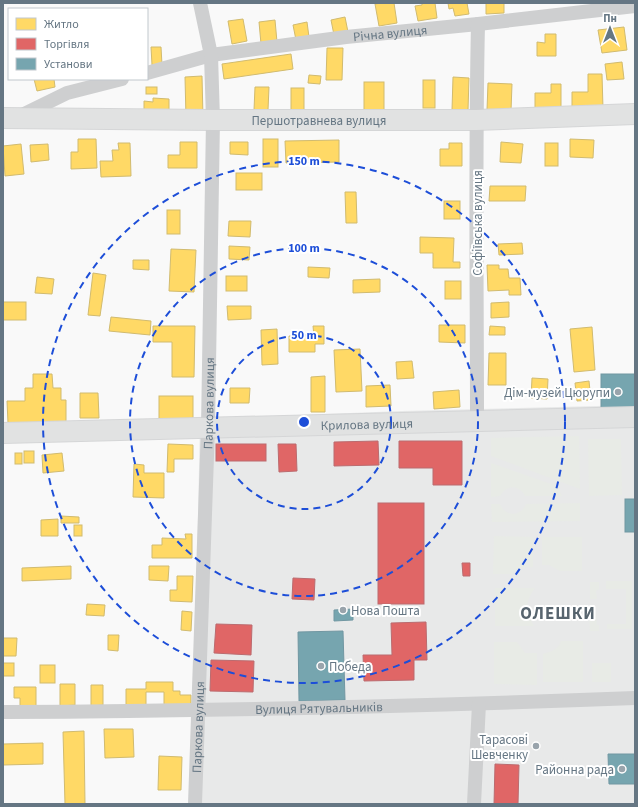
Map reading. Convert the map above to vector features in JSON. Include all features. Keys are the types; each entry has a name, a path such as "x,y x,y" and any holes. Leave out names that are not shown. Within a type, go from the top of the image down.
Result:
{"street":[{"name":"Паркова вулиця","path":"195,804 208,428 213,120 211,55 200,3"},
{"name":"Річна вулиця","path":"148,73 211,55 346,37 635,6"},
{"name":"Софіївська вулиця","path":"477,422 476,120 478,24"},
{"path":"9,119 67,93 118,80"},
{"name":"Першотравнева вулиця","path":"9,119 476,120 635,114"},
{"name":"Крилова вулиця","path":"3,433 635,417"},
{"name":"Вулиця Рятувальників","path":"3,712 199,711 479,704 635,698"},
{"path":"474,804 479,704"}],"shaded area":[{"path":"635,405 635,804 189,804 194,707 200,419 401,411"},
{"path":"579,436 580,489 491,456 491,438"},
{"path":"588,439 621,439 622,495 589,496"},
{"path":"491,463 557,486 562,496 525,496 519,489 512,487 503,492 500,496 491,497"},
{"path":"580,503 580,521 492,522 491,504 500,504 505,511 513,514 521,511 526,504"},
{"path":"494,536 533,537 533,567 521,568 512,574 493,574"},
{"path":"542,537 582,537 582,571 560,571 549,565 542,565"},
{"path":"606,581 632,581 632,629 607,629 607,624 626,624 626,589 606,589"},
{"path":"590,582 599,582 599,589 596,591 597,599 590,599"},
{"path":"495,588 535,588 529,598 527,606 534,626 495,626"},
{"path":"589,613 596,613 599,631 590,631"},
{"path":"561,641 583,641 583,682 543,682 543,654 552,651 560,644"},
{"path":"494,642 517,642 525,653 537,653 537,685 494,684"},
{"path":"592,663 611,663 611,682 592,682"}],"building: Житло":[{"path":"394,3 397,23 379,26 375,4"},
{"path":"422,3 435,3 437,18 418,21 415,6 422,5"},
{"path":"448,3 467,3 469,14 455,16 453,8 449,9"},
{"path":"486,3 504,3 504,13 486,14"},
{"path":"345,17 348,32 334,35 331,20"},
{"path":"243,19 247,41 232,44 228,21"},
{"path":"275,20 277,42 261,44 259,22"},
{"path":"307,22 309,37 296,40 293,25"},
{"path":"624,27 627,50 602,53 598,30"},
{"path":"545,34 556,34 556,56 537,56 537,42 545,43"},
{"path":"151,47 161,47 162,65 152,65"},
{"path":"327,48 343,48 342,80 326,80"},
{"path":"291,54 293,69 224,79 222,64"},
{"path":"622,62 624,79 607,80 605,64"},
{"path":"588,74 602,74 603,109 572,109 572,92 588,92"},
{"path":"309,75 321,76 320,84 308,83"},
{"path":"202,76 203,118 186,118 185,77"},
{"path":"453,77 469,78 468,110 452,110"},
{"path":"34,80 54,80 55,87 37,91"},
{"path":"423,80 435,80 435,108 423,108"},
{"path":"364,82 384,82 384,110 364,110"},
{"path":"488,83 512,84 511,111 487,110"},
{"path":"551,84 561,84 561,111 535,111 535,93 551,93"},
{"path":"146,87 157,87 157,94 146,94"},
{"path":"255,87 269,87 268,110 254,110"},
{"path":"291,88 304,88 304,111 291,111"},
{"path":"153,98 169,99 169,111 144,110 144,101 153,102"},
{"path":"78,139 96,139 97,168 71,169 71,152 78,152"},
{"path":"263,139 278,139 278,167 263,167"},
{"path":"570,139 594,140 593,158 570,157"},
{"path":"339,140 339,162 286,163 285,141"},
{"path":"180,142 197,142 197,168 168,168 168,155 180,155"},
{"path":"230,142 248,142 248,155 230,154"},
{"path":"501,142 523,144 521,163 500,162"},
{"path":"118,143 130,143 131,176 101,177 100,161 113,161 112,150 119,150"},
{"path":"449,143 462,143 462,166 440,166 440,149 449,149"},
{"path":"545,143 558,143 558,166 545,166"},
{"path":"21,144 24,174 5,176 3,146"},
{"path":"48,144 49,160 31,162 30,145"},
{"path":"236,173 262,173 262,190 236,190"},
{"path":"490,186 526,186 525,201 489,201"},
{"path":"345,192 356,192 357,223 346,223"},
{"path":"444,201 460,201 460,219 444,219"},
{"path":"167,210 180,210 180,234 167,234"},
{"path":"229,221 251,221 250,237 228,236"},
{"path":"420,237 454,238 453,262 460,262 460,268 433,268 433,253 420,253"},
{"path":"522,243 523,254 499,255 498,244"},
{"path":"229,246 250,247 249,260 229,259"},
{"path":"171,249 196,250 194,292 169,291"},
{"path":"133,260 149,260 149,270 133,269"},
{"path":"487,265 499,265 499,269 508,269 509,278 520,278 521,295 509,295 509,290 488,291"},
{"path":"308,267 330,268 329,278 308,277"},
{"path":"93,273 106,275 100,316 88,315"},
{"path":"226,276 247,276 247,291 226,291"},
{"path":"37,277 54,279 52,294 35,293"},
{"path":"380,279 380,292 353,293 353,280"},
{"path":"445,281 461,281 461,299 445,299"},
{"path":"3,302 26,302 26,320 3,320"},
{"path":"509,302 509,317 491,318 491,303"},
{"path":"227,306 251,306 251,319 228,320"},
{"path":"111,317 151,321 150,335 109,331"},
{"path":"439,325 465,325 465,343 439,342"},
{"path":"153,326 195,326 194,377 172,377 172,342 153,342"},
{"path":"313,326 324,326 324,344 315,344 315,352 289,352 289,336 314,336"},
{"path":"490,326 505,327 505,335 489,335"},
{"path":"592,327 595,370 574,372 570,329"},
{"path":"277,329 278,364 262,365 261,330"},
{"path":"360,349 362,391 336,392 334,350"},
{"path":"489,353 506,353 506,385 488,385"},
{"path":"412,361 414,378 397,379 396,362"},
{"path":"33,374 52,374 53,388 61,388 61,400 66,400 66,422 8,423 7,401 25,401 25,388 33,388"},
{"path":"325,376 325,412 311,412 311,377"},
{"path":"532,378 548,379 547,399 531,398"},
{"path":"589,381 591,400 577,401 575,383"},
{"path":"390,385 391,406 366,407 366,386"},
{"path":"230,388 250,388 249,403 230,403"},
{"path":"459,390 460,407 434,409 433,392"},
{"path":"80,393 98,393 99,418 80,418"},
{"path":"159,396 193,396 193,419 159,419"},
{"path":"168,444 193,445 193,459 174,459 174,472 167,472"},
{"path":"24,451 34,451 34,463 24,463"},
{"path":"15,453 22,453 22,464 15,464"},
{"path":"62,453 64,471 43,473 42,455"},
{"path":"134,464 144,465 144,473 164,473 164,498 133,497"},
{"path":"61,516 79,517 79,523 61,523"},
{"path":"58,519 58,536 41,536 41,520"},
{"path":"74,525 82,525 82,536 74,536"},
{"path":"185,534 192,534 192,558 152,558 152,545 162,545 162,538 186,539"},
{"path":"71,566 71,579 22,581 22,568"},
{"path":"149,566 169,566 168,581 149,580"},
{"path":"177,576 193,576 192,602 170,601 170,590 177,590"},
{"path":"87,604 105,605 104,616 86,615"},
{"path":"182,611 192,612 191,631 181,630"},
{"path":"108,635 119,635 118,651 108,650"},
{"path":"3,638 17,638 16,656 3,656"},
{"path":"3,663 14,663 14,676 3,676"},
{"path":"40,665 55,665 55,683 40,683"},
{"path":"146,682 173,682 173,691 180,691 180,695 191,695 191,706 164,706 164,692 146,692 146,706 126,706 126,689 146,689"},
{"path":"60,684 75,684 75,705 60,706"},
{"path":"91,685 103,685 103,705 91,706"},
{"path":"14,687 36,687 36,707 20,706 20,698 14,698"},
{"path":"104,729 133,729 134,757 105,758"},
{"path":"84,731 85,804 65,804 63,732"},
{"path":"43,743 43,764 3,765 3,744"},
{"path":"159,756 182,757 181,790 158,790"}],"building: Торгівля":[{"path":"378,441 379,465 334,466 334,442"},
{"path":"399,441 462,441 462,485 433,485 433,468 399,468"},
{"path":"216,444 266,444 266,461 216,461"},
{"path":"278,444 296,444 297,471 279,472"},
{"path":"378,503 424,503 424,604 378,604"},
{"path":"462,563 470,563 470,576 463,576"},
{"path":"293,578 315,579 314,600 292,599"},
{"path":"426,622 427,660 414,660 414,680 364,681 363,655 392,655 391,623"},
{"path":"216,624 252,625 251,655 214,653"},
{"path":"211,660 254,661 253,692 210,691"},
{"path":"495,764 519,765 518,804 494,804"}],"building: Установи":[{"name":"Дім-музей Цюрупи","path":"601,374 635,374 635,409 601,409"},
{"path":"625,499 635,499 635,532 625,532"},
{"path":"353,609 353,620 334,621 334,610"},
{"name":"Победа","path":"343,631 345,700 299,701 298,632"},
{"name":"Районна рада","path":"608,754 635,754 635,784 609,784"}],"place":[{"name":"Дім-музей Цюрупи","path":"618,392"},
{"name":"Нова Пошта","path":"343,610"},
{"name":"Победа","path":"321,666"},
{"name":"Тарасові Шевченку","path":"536,746"},
{"name":"Районна рада","path":"622,769"}],"district":[{"name":"ОЛЕШКИ","path":"558,613"}]}
